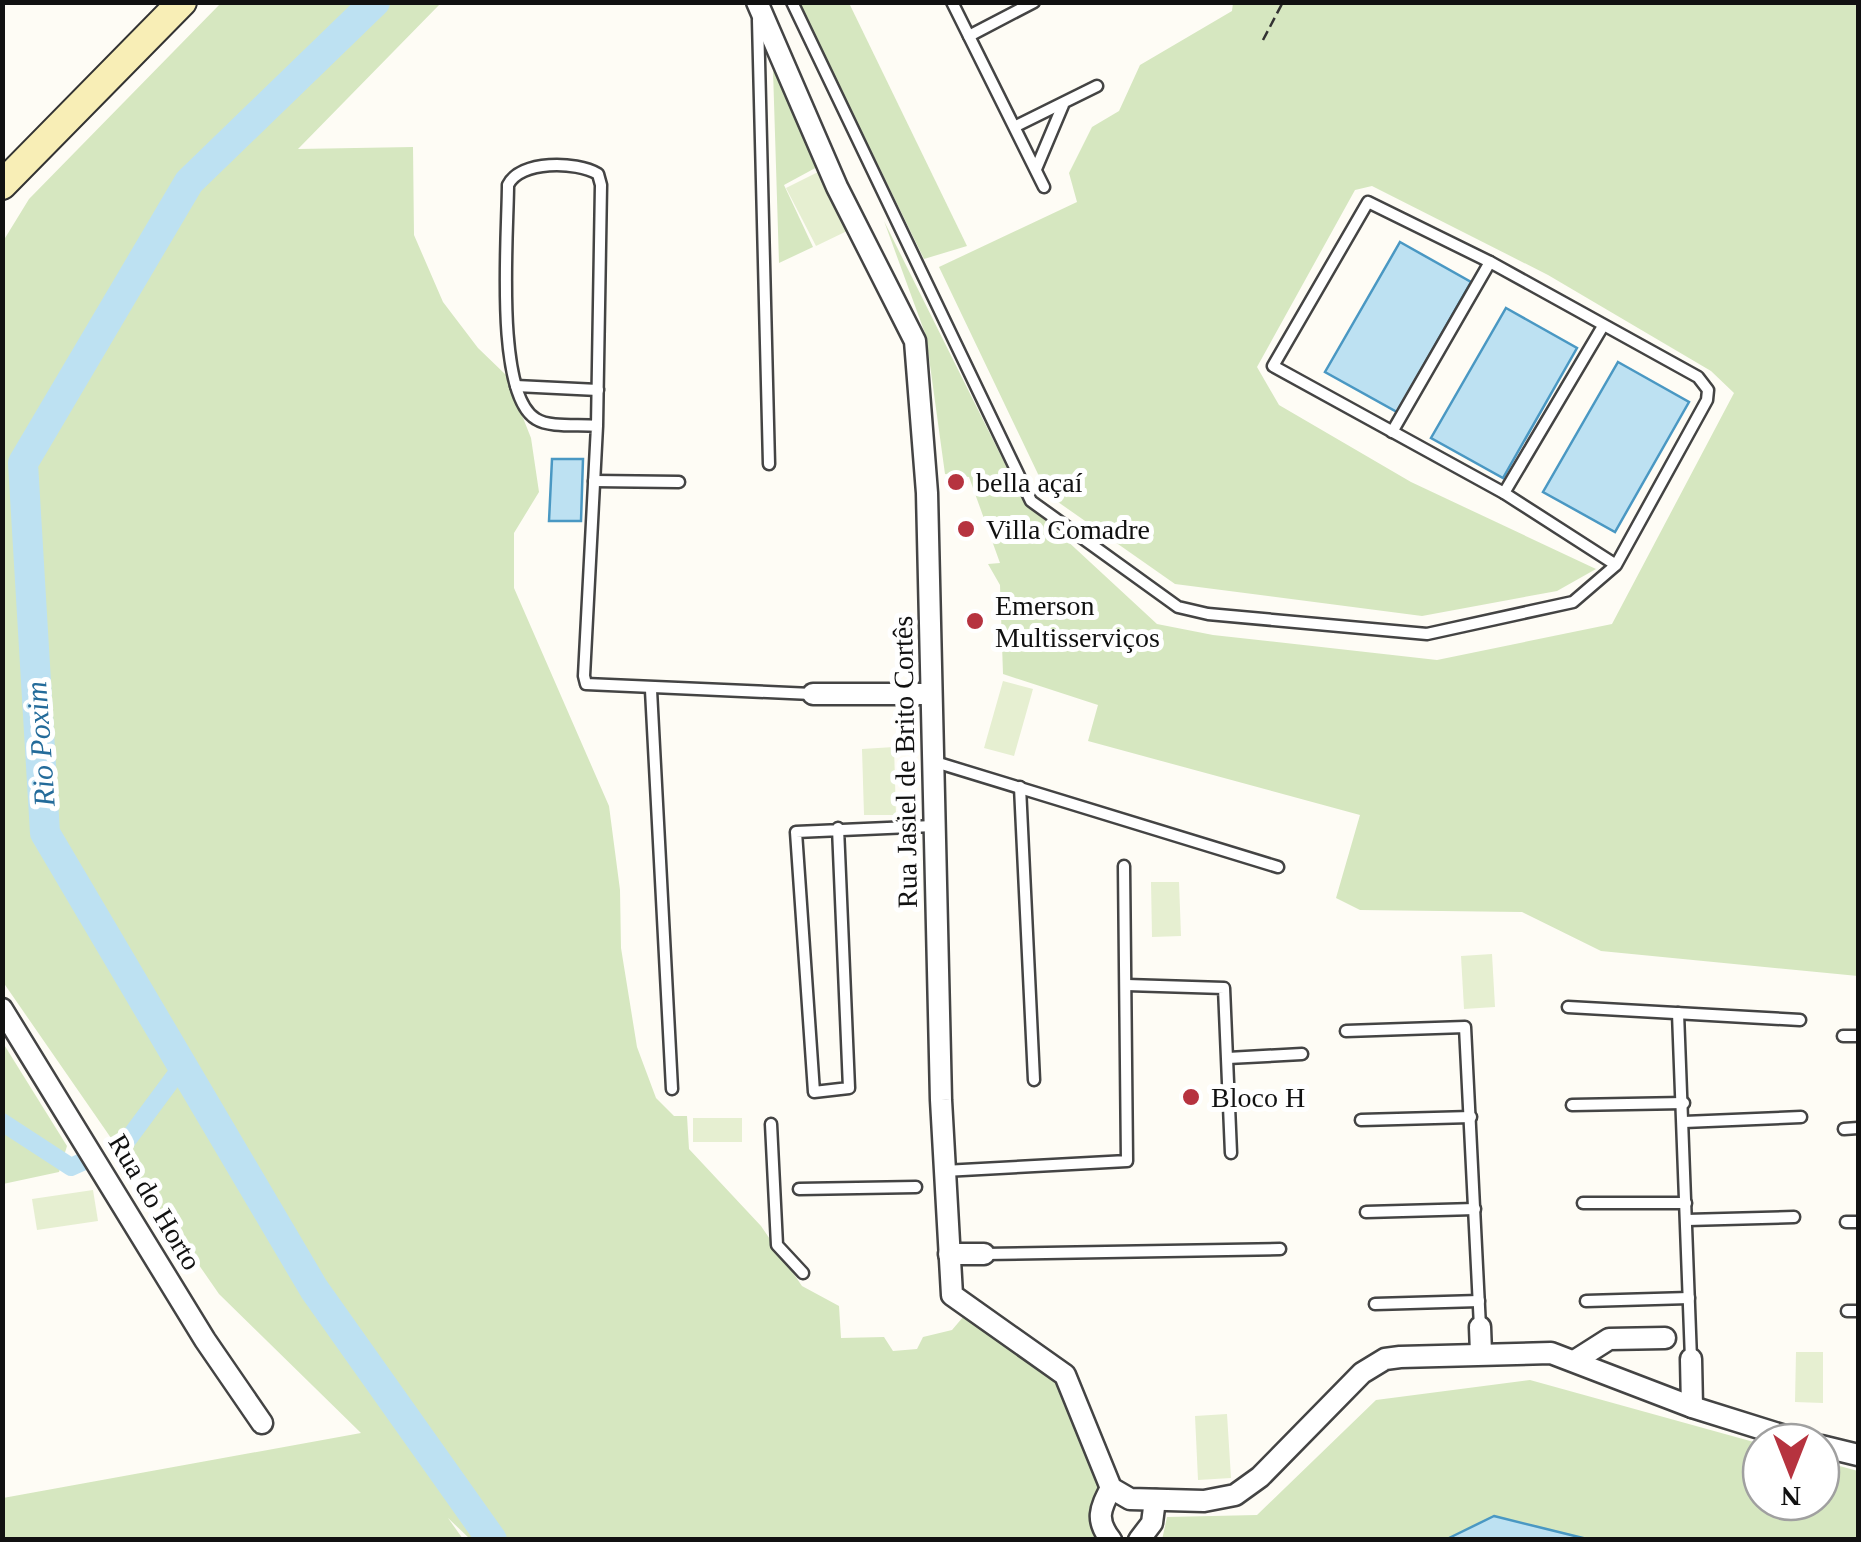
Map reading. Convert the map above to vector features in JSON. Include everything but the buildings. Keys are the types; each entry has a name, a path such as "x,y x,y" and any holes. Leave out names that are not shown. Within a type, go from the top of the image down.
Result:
{"street":[{"path":"2,186 182,2"},
{"name":"Rua Jasiel de Brito Cortês","path":"757,3 837,187 914,336 927,492 944,1171 955,1298 1065,1374 1110,1488 1100,1508 1100,1526 1111,1540"},
{"path":"813,694 930,694"},
{"name":"Rua do Horto","path":"2,1008 206,1340 262,1423"},
{"path":"950,1254 984,1254"},
{"path":"1480,1327 1480,1352"},
{"path":"1576,1360 1609,1339 1665,1338"},
{"path":"1691,1348 1692,1407"},
{"path":"1110,1488 1130,1500 1204,1500 1235,1494 1260,1477 1362,1373 1384,1359 1526,1350 1576,1360 1741,1422"},
{"path":"1139,1540 1152,1523 1155,1500"}],"lane":[{"path":"792,2 1031,501 1165,600 1208,614 1427,634 1574,602 1616,564 1708,400 1708,390 1698,377 1490,262 1368,202 1274,360 1276,369 1504,493 1616,564"},
{"path":"952,2 1044,187"},
{"path":"969,36 1034,2"},
{"path":"757,3 770,464"},
{"path":"1016,126 1096,86"},
{"path":"1036,170 1064,104"},
{"path":"597,426 540,422 525,408 516,386 508,352 508,186 514,174 527,168 586,167 598,174 601,186 597,426 586,684 652,690 813,694"},
{"path":"1392,432 1490,262"},
{"path":"1504,493 1603,326"},
{"path":"516,386 598,390"},
{"path":"594,481 680,482"},
{"path":"652,690 672,1089"},
{"path":"932,761 1278,867"},
{"path":"1020,786 1034,1080"},
{"path":"838,828 849,1088 814,1092 796,832 838,828 933,826"},
{"path":"944,1171 1127,1161 1124,866"},
{"path":"1127,985 1224,988 1231,1153"},
{"path":"1568,1007 1800,1020"},
{"path":"1665,1338 1691,1348 1678,1013"},
{"path":"1346,1031 1465,1027 1480,1327"},
{"path":"1843,1036 1858,1036"},
{"path":"1228,1058 1302,1054"},
{"path":"1572,1105 1684,1103"},
{"path":"1361,1120 1471,1116"},
{"path":"1684,1122 1801,1116"},
{"path":"771,1124 777,1245 804,1273"},
{"path":"1844,1129 1858,1128"},
{"path":"799,1189 916,1188"},
{"path":"1583,1203 1686,1203"},
{"path":"1366,1212 1475,1208"},
{"path":"1687,1220 1794,1218"},
{"path":"984,1254 1280,1248"},
{"path":"1586,1301 1689,1298"},
{"path":"1375,1304 1478,1301"}],"path":[{"path":"1263,40 1283,2"}],"green space":[{"path":"221,3 441,3 298,149 413,147 414,235 443,302 478,348 506,375 531,438 539,492 514,533 514,588 609,806 620,890 621,948 637,1047 656,1098 674,1116 687,1116 689,1149 761,1226 802,1286 839,1306 841,1338 884,1337 893,1351 917,1349 923,1337 952,1330 969,1310 1054,1365 1104,1491 1092,1516 1097,1539 471,1540 448,1518 463,1539 3,1539 3,1498 361,1433 219,1294 3,982 2,243 29,199"},
{"path":"799,3 849,3 967,246 924,259"},
{"path":"1233,3 1858,3 1858,976 1601,951 1522,912 1360,910 1336,898 1360,815 1088,741 1098,705 1003,674 1000,585 988,564 1000,563 969,477 945,474 926,336 884,221 1023,500 1157,624 1213,635 1437,660 1612,624 1734,393 1711,371 1548,275 1372,186 1355,190 1257,367 1279,405 1411,482 1596,569 1557,591 1422,616 1175,584 1048,495 939,267 1077,202 1069,173 1092,127 1119,111 1140,65 1232,11"},
{"path":"773,70 819,166 784,185 813,247 779,263"},
{"path":"818,172 847,231 816,246 786,188"},
{"path":"1003,681 1033,689 1014,756 984,748"},
{"path":"894,747 896,815 864,815 862,749"},
{"path":"1151,882 1179,882 1181,936 1152,937"},
{"path":"1492,954 1495,1007 1464,1009 1461,956"},
{"path":"3,1043 67,1146 59,1172 3,1184"},
{"path":"693,1118 742,1118 742,1142 693,1142"},
{"path":"93,1190 98,1221 37,1230 32,1199"},
{"path":"1796,1352 1823,1352 1823,1403 1795,1402"},
{"path":"1530,1380 1741,1438 1741,1522 1841,1522 1841,1466 1858,1471 1858,1539 1162,1540 1167,1517 1257,1515 1376,1400"},
{"path":"1227,1414 1231,1478 1198,1480 1195,1416"}],"water":[{"path":"1400,242 1471,282 1397,412 1325,372"},
{"path":"1506,308 1577,348 1503,478 1431,438"},
{"path":"1618,362 1689,402 1615,532 1543,492"},
{"path":"552,459 583,459 581,521 549,521"},
{"path":"1494,1516 1587,1539 1447,1539"}],"waterway":[{"name":"Rio Poxim","path":"375,2 189,182 23,463 45,833 314,1289 492,1540"},
{"path":"126,1142 183,1065"},
{"path":"2,1122 71,1167 82,1162"}],"place":[{"name":"bella açaí","path":"956,482"},
{"name":"Villa Comadre","path":"966,529"},
{"name":"Emerson Multisserviços","path":"975,621"},
{"name":"Bloco H","path":"1191,1097"}]}
